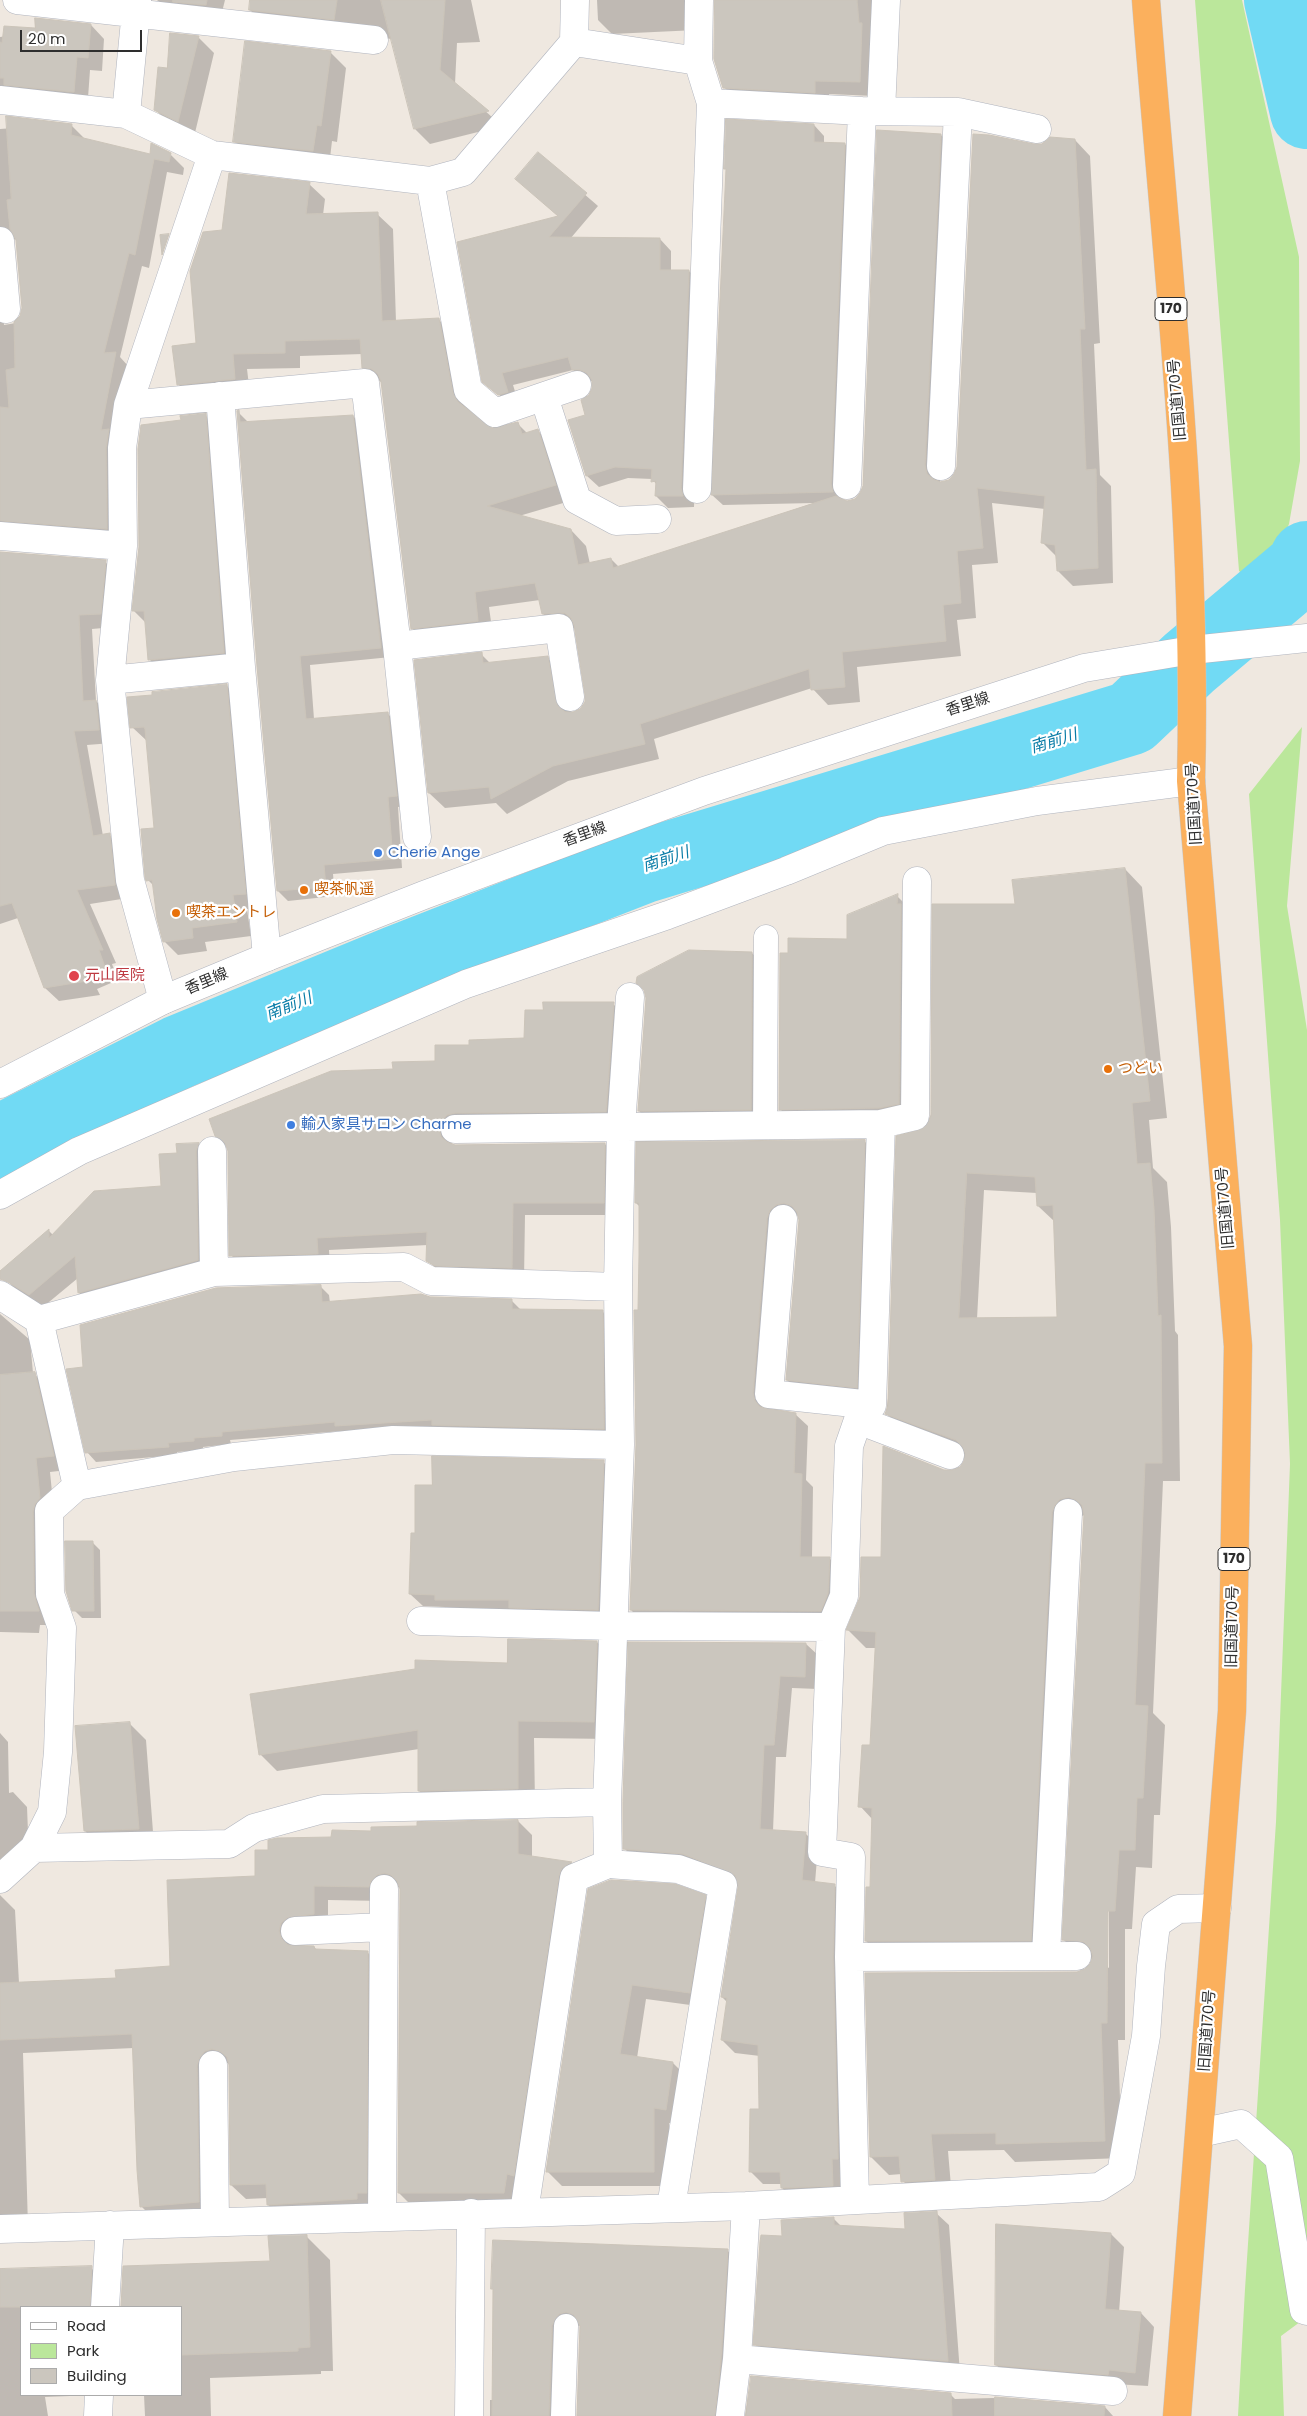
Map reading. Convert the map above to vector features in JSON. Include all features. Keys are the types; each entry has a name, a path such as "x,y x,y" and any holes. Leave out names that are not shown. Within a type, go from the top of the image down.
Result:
{"highway":[{"name":"旧国道170号","path":"1146,0 1187,509 1192,617 1193,702 1191,781 1238,1346 1232,1711 1177,2416"}],"street":[{"path":"18,0 137,7 374,40"},
{"path":"0,100 126,114 212,155 430,181 463,172 574,42 575,0"},
{"path":"697,489 711,103 698,61 699,0"},
{"path":"848,485 871,111 886,0"},
{"path":"126,114 137,7"},
{"path":"574,42 698,61"},
{"path":"711,103 871,111 958,112 1037,129"},
{"path":"941,466 958,112"},
{"path":"163,1000 130,880 110,680 123,546 122,448 128,405 212,155"},
{"path":"430,181 468,390 494,413 577,385"},
{"path":"1,255 6,309"},
{"path":"128,405 365,383 397,646 417,837"},
{"path":"220,396 241,667 267,957"},
{"path":"544,396 577,500 616,521 657,519"},
{"path":"0,536 123,546"},
{"path":"397,646 559,628 570,697"},
{"name":"香里線","path":"0,1084 163,1000 424,895 704,791 1084,668 1192,650 1307,638"},
{"path":"110,680 241,667"},
{"path":"0,1195 80,1151 212,1092 466,984 668,915 786,871 883,830 1037,801 1191,781"},
{"path":"455,1129 881,1124 915,1116 917,881"},
{"path":"608,1864 607,1802 620,1445 618,1287 621,1126 630,997"},
{"path":"855,2199 849,1957 851,1857 822,1852 831,1627 844,1596 849,1446 865,1412 881,1124"},
{"path":"212,1151 214,1272"},
{"path":"783,1219 769,1394 865,1412 950,1455"},
{"path":"39,1320 214,1272 404,1267 431,1281 618,1287"},
{"path":"0,1295 39,1320 77,1486"},
{"path":"0,1878 34,1848 52,1812 58,1752 62,1628 50,1594 49,1511 77,1486 234,1457 393,1440 620,1445"},
{"path":"1046,1954 1068,1513"},
{"path":"421,1621 614,1626 831,1627"},
{"path":"34,1848 229,1844 254,1828 322,1809 607,1802"},
{"path":"524,2212 574,1878 608,1864 678,1869 724,1885 671,2207"},
{"path":"382,2216 384,1889"},
{"path":"0,2229 746,2206 1099,2187 1122,2173 1146,2036 1156,1924 1178,1910 1217,1908"},
{"path":"295,1930 383,1927"},
{"path":"849,1957 1046,1954 1078,1956"},
{"path":"213,2065 215,2221"},
{"path":"1200,2132 1242,2124 1279,2158 1304,2310 1307,2311"},
{"path":"730,2416 736,2359 746,2206"},
{"path":"469,2416 471,2213"},
{"path":"105,2306 110,2225"},
{"path":"736,2359 1113,2391"},
{"path":"98,2416 99,2396"}],"lane":[{"path":"765,1125 766,937"},
{"path":"563,2416 566,2326"}],"green space":[{"path":"1195,0 1242,0 1299,257 1300,461 1289,524 1276,556 1253,581 1239,571"},
{"path":"1302,727 1287,906 1307,1030 1307,2288 1304,2319 1281,2336 1284,2416 1238,2416 1276,1822 1290,1464 1280,1220 1249,794"}],"building":[{"path":"173,0 207,0 206,5 173,2"},
{"path":"250,0 337,0 334,20 249,10"},
{"path":"381,0 445,0 440,70 489,111 414,129"},
{"path":"715,0 857,0 859,23 862,23 860,82 815,81 815,93 723,88 714,59"},
{"path":"35,18 91,24 88,58 77,57 74,92 4,85 4,78 0,78 0,42 2,43 4,26 35,28"},
{"path":"170,33 199,36 178,122 154,110 158,67 167,68"},
{"path":"245,41 331,51 321,126 317,125 313,151 233,142"},
{"path":"6,116 72,124 71,135 150,154 151,143 171,153 169,162 154,159 135,255 129,253 104,353 116,352 101,430 109,429 106,448 107,529 0,521 0,407 9,408 6,370 15,368 14,322 20,316 22,308 16,240 10,229 7,200 11,199"},
{"path":"726,119 814,124 814,142 845,143 831,484 833,492 711,495 726,169 724,169"},
{"path":"877,130 941,134 925,465 927,474 940,482 949,480 957,467 973,134 989,135 1034,144 1042,144 1050,137 1075,139 1085,329 1080,329 1086,470 1096,469 1098,568 1057,571 1055,545 1041,543 1045,496 977,488 983,548 957,551 961,603 943,605 946,641 842,652 845,687 811,690 809,669 640,724 645,744 553,766 491,799 489,787 428,793 414,660 482,652 483,663 548,656 558,706 565,712 573,712 580,709 585,702 574,625 571,618 565,613 542,614 535,583 475,592 478,621 411,629 381,381 378,374 372,369 362,368 360,339 285,341 285,353 233,354 235,379 177,385 172,346 196,343 190,271 203,232 222,230 229,173 310,182 306,214 378,212 382,321 439,318 453,393 458,402 492,428 518,422 522,434 538,429 556,485 487,506 571,529 578,565 611,558 613,568 836,496 847,501 855,499 860,493 863,486"},
{"path":"538,152 587,193 549,237 660,238 660,270 689,270 681,488 683,496 655,496 656,481 651,482 652,469 615,467 586,476 568,420 585,415 581,400 589,395 592,388 592,380 587,373 580,370 572,370 568,357 502,373 508,392 498,395 482,382 457,242 558,216 515,179"},
{"path":"169,234 162,255 160,235"},
{"path":"239,410 240,422 353,415 381,648 300,656 306,719 388,712 397,796 388,797 393,859 324,865 326,887 277,891 257,666 237,411"},
{"path":"206,413 224,653 148,660 144,611 132,611 139,547 138,449 141,425 181,420 180,416"},
{"path":"0,552 106,560 101,614 79,615 83,701 96,700 99,730 74,731 93,836 110,833 115,885 77,890 103,950 99,950 105,967 84,975 87,981 44,988 12,903 0,906"},
{"path":"227,684 246,894 233,895 237,922 192,928 193,938 163,942 157,919 152,880 146,881 145,877 141,829 154,828 145,729 144,727 130,728 127,697 152,695 152,692"},
{"path":"1125,868 1150,1101 1132,1103 1137,1164 1150,1163 1154,1209 1158,1316 1161,1315 1162,1463 1145,1463 1135,1705 1148,1706 1143,1798 1137,1798 1135,1850 1119,1850 1115,1911 1108,1911 1107,2023 1101,2023 1105,2141 996,2144 996,2133 931,2134 935,2180 901,2182 899,2156 870,2157 865,1973 1077,1972 1085,1969 1090,1964 1093,1956 1090,1948 1084,1942 1062,1940 1084,1514 1082,1505 1069,1497 1060,1499 1052,1512 1031,1941 865,1941 866,1887 870,1887 872,1808 858,1807 862,1745 870,1745 876,1632 846,1630 860,1597 861,1557 881,1557 883,1446 944,1470 960,1467 964,1461 965,1453 962,1446 956,1440 885,1414 888,1406 896,1136 924,1128 931,1116 932,904 1015,904 1012,880","holes":["967,1173 1035,1177 1037,1206 1053,1205 1057,1317 959,1318"]},
{"path":"898,894 897,904 901,904 899,1104 879,1108 779,1110 780,953 788,953 788,938 847,939 847,915"},
{"path":"689,950 752,952 751,1110 638,1111 646,998 644,990 636,983 637,977"},
{"path":"543,1002 614,1002 606,1112 455,1113 447,1115 442,1121 439,1129 441,1137 455,1145 605,1143 604,1203 513,1203 512,1268 435,1266 426,1261 427,1232 317,1238 318,1254 229,1256 228,1151 225,1143 215,1136 209,1119 331,1071 393,1069 392,1062 435,1061 435,1045 469,1045 469,1040 524,1038 525,1010 543,1010"},
{"path":"865,1140 857,1388 786,1380 799,1220 797,1212 792,1206 784,1203 776,1205 770,1210 767,1218 753,1393 755,1401 760,1407 796,1413 794,1473 802,1474 800,1557 830,1557 828,1593 821,1611 630,1610 636,1445 634,1310 638,1310 639,1255 639,1203 635,1203 636,1142"},
{"path":"199,1143 196,1151 198,1260 78,1293 75,1256 29,1295 0,1279 0,1271 49,1229 49,1238 94,1191 161,1186 159,1154 177,1153 176,1144"},
{"path":"321,1285 322,1302 421,1294 430,1297 512,1299 512,1309 603,1310 604,1429 432,1425 432,1420 335,1426 335,1422 222,1432 222,1436 194,1438 194,1441 168,1443 169,1447 85,1453 66,1369 83,1367 80,1325 216,1288"},
{"path":"35,1372 54,1456 36,1458 40,1498 35,1504 33,1511 34,1594 39,1611 0,1611 0,1375"},
{"path":"432,1456 604,1460 598,1610 509,1608 509,1600 435,1600 435,1595 409,1594 411,1533 415,1533 415,1485 432,1485"},
{"path":"65,1541 93,1541 94,1611 72,1611 66,1591"},
{"path":"508,1639 597,1641 594,1722 518,1721 518,1789 418,1791 418,1730 259,1755 250,1694 415,1669 415,1660 507,1663"},
{"path":"628,1642 806,1643 805,1677 780,1676 774,1745 764,1745 760,1829 806,1832 802,1880 835,1884 833,1957 838,2159 832,2159 833,2186 781,2188 780,2172 749,2172 750,2109 759,2109 758,2045 721,2040 727,1998 721,1997 738,1887 735,1875 683,1854 623,1849"},
{"path":"130,1722 139,1829 84,1831 75,1726"},
{"path":"518,1820 518,1854 572,1862 562,1868 559,1876 514,2176 507,2174 504,2193 398,2193 400,1889 397,1881 391,1875 385,1873 377,1875 371,1881 369,1887 314,1886 314,1914 287,1918 281,1923 279,1931 282,1939 288,1945 314,1946 315,1949 368,1951 367,2193 357,2193 357,2199 267,2205 266,2184 230,2185 229,2065 227,2057 221,2052 212,2049 205,2051 197,2065 199,2202 140,2207 132,2034 0,2040 0,1983 116,1978 115,1970 170,1966 167,1880 255,1876 255,1850 268,1850 268,1840 277,1838 331,1837 332,1830 371,1831 371,1827 417,1826 417,1822"},
{"path":"611,1880 675,1884 706,1895 690,1993 632,1985 620,2054 673,2062 666,2110 654,2108 654,2172 546,2172 588,1889"},
{"path":"937,2211 948,2361 753,2345 761,2235 782,2236 781,2220 834,2217 834,2225 905,2229 904,2213"},
{"path":"996,2224 1111,2233 1105,2309 1141,2312 1135,2373 1109,2370 1108,2375 995,2365"},
{"path":"307,2235 310,2347 298,2348 298,2351 182,2355 182,2306 121,2306 123,2266 270,2261 268,2236"},
{"path":"493,2240 728,2249 715,2416 577,2416 580,2326 574,2315 566,2312 559,2314 552,2325 549,2416 492,2416 493,2289 491,2289"},
{"path":"92,2266 90,2306 0,2307 0,2269"},
{"path":"751,2376 951,2393 952,2416 746,2416"},
{"path":"995,2397 1105,2406 1104,2416 995,2416"}],"waterway":[{"name":"南前川","path":"1281,0 1307,112"},
{"name":"南前川","path":"0,1142 179,1052 398,962 644,866 1131,718 1189,663 1303,567 1307,558"}],"place":[{"name":"Cherie Ange","path":"378,853"},
{"name":"喫茶帆遥","path":"304,890"},
{"name":"喫茶エントレ","path":"176,913"},
{"name":"元山医院","path":"74,976"},
{"name":"つどい","path":"1108,1069"},
{"name":"輸入家具サロン Charme","path":"291,1125"}]}
